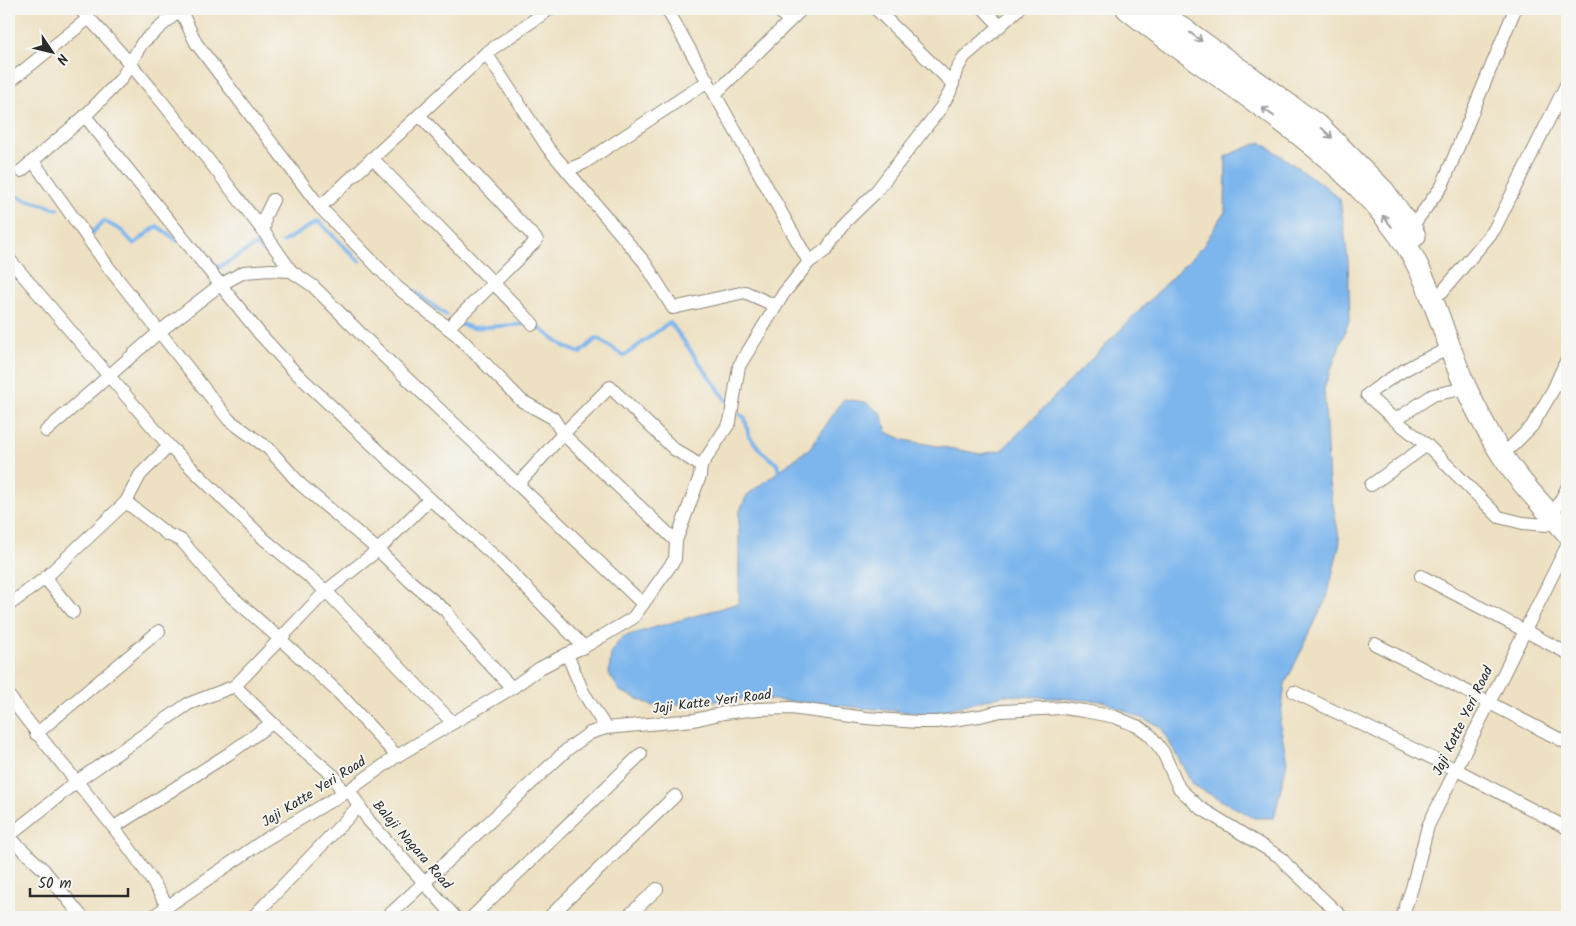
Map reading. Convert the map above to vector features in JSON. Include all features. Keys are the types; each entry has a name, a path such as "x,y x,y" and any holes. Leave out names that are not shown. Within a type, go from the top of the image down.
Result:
{"highway":[{"path":"1127,9 1308,141 1347,175 1400,236 1414,259 1466,388 1502,454 1525,485 1561,507"},
{"path":"1156,9 1320,126 1384,191 1411,228 1428,261 1442,292 1475,384 1511,447 1534,478 1561,507 1567,533"}],"street":[{"path":"22,171 84,116 121,79 142,43 181,9 196,43 320,207 398,288 448,328 522,401 553,418 563,434 676,541"},
{"path":"320,207 486,53 550,9"},
{"path":"666,9 809,262"},
{"path":"777,9 789,20"},
{"path":"715,94 802,9"},
{"path":"876,9 953,84"},
{"path":"984,9 1000,26"},
{"name":"Jaji Katte Yeri Road","path":"152,917 266,839 346,792 397,756 512,688 540,668 584,647 633,618 674,559 676,541 700,476 701,466 730,422 739,366 776,306 809,262 826,250 845,222 874,194 940,109 950,92 956,71 964,57 1018,9"},
{"path":"1411,228 1442,186 1515,9"},
{"path":"9,82 84,13 170,111 264,232 291,272 313,286 367,341 643,604"},
{"path":"486,53 548,148 644,263 673,308 745,292 776,306"},
{"path":"567,170 584,163 708,81"},
{"path":"1442,292 1494,230 1567,83"},
{"path":"419,115 537,240 448,328"},
{"path":"84,116 260,334 293,370 500,562 584,647"},
{"path":"372,158 533,324"},
{"path":"33,161 109,268 229,420 269,449 300,484 378,550 411,582 446,610 466,638 512,688"},
{"path":"264,232 265,216 273,200"},
{"path":"9,259 170,446 264,540 326,591 453,722"},
{"path":"46,431 159,332 220,285 244,272 270,270 291,272"},
{"path":"1450,349 1428,357 1398,372 1367,395 1427,445 1499,517 1524,523 1546,525 1561,507"},
{"path":"1511,447 1532,426 1553,390 1567,359"},
{"path":"518,484 563,434 610,387 674,449 701,466"},
{"path":"1395,420 1433,395 1466,388"},
{"path":"1371,485 1427,445"},
{"path":"9,605 44,578 126,502 140,475 170,446"},
{"path":"82,917 43,869 9,837 76,782 188,704 235,686 326,591 378,550 430,499"},
{"path":"126,502 167,534 181,540 223,589 339,693 397,756"},
{"name":"Jaji Katte Yeri Road","path":"1402,917 1412,888 1428,826 1567,546"},
{"path":"1421,576 1567,653"},
{"path":"44,578 73,612"},
{"path":"36,734 159,631"},
{"path":"1375,644 1567,743"},
{"path":"567,654 583,692 606,728"},
{"name":"Balaji Nagara Road","path":"235,686 272,723 334,776 369,821 455,917"},
{"path":"1294,692 1455,769 1567,828"},
{"path":"9,696 36,734 114,827 150,876 168,907"},
{"name":"Jaji Katte Yeri Road","path":"386,917 569,748 590,733 606,728 694,720 724,713 758,709 791,708 866,718 937,722 1001,711 1063,708 1115,717 1139,727 1150,736 1163,752 1179,788 1199,807 1280,857 1342,917"},
{"path":"114,827 230,753 272,723"},
{"path":"472,917 640,754"},
{"path":"549,917 675,796"},
{"path":"253,917 359,806"},
{"path":"627,917 657,889"}],"water":[{"path":"1261,142 1326,187 1340,199 1348,260 1350,318 1324,388 1329,484 1340,542 1327,597 1285,684 1280,723 1287,762 1274,818 1254,818 1193,785 1161,727 1103,701 1004,695 929,714 752,698 654,706 620,691 609,674 611,653 622,637 739,603 739,513 747,495 811,447 844,399 865,402 881,413 887,432 904,440 981,454 1002,450 1203,246 1225,212 1226,156"}],"waterway":[{"path":"9,193 58,209"},
{"path":"89,230 91,234 104,221 122,231 134,244 157,226 178,241"},
{"path":"283,242 318,221 359,261"},
{"path":"199,248 218,268 256,245 266,252"},
{"path":"377,257 404,284 446,315"},
{"path":"534,324 565,347 580,353 597,338 624,356 670,322 729,404"},
{"path":"458,323 472,328 528,324"},
{"path":"741,415 745,418 749,436 762,452 777,464 780,476"}]}
